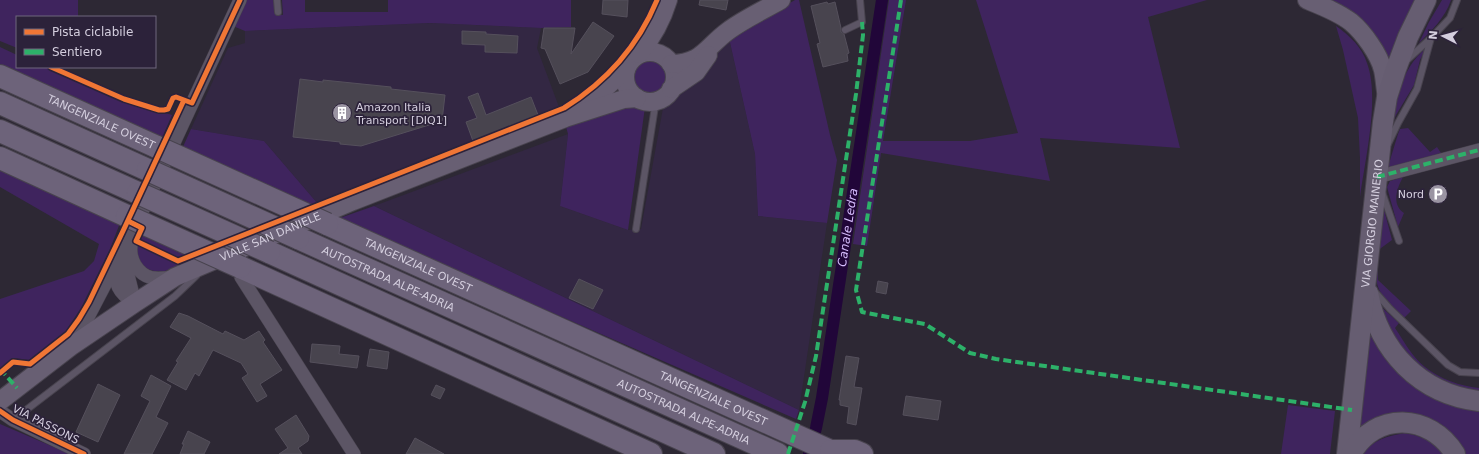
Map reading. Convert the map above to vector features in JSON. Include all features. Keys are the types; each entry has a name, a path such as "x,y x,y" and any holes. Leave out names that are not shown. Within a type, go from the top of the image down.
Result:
{"highway":[{"name":"TANGENZIALE OVEST","path":"0,76 823,447"},
{"name":"AUTOSTRADA ALPE-ADRIA","path":"0,103 778,454"},
{"path":"0,131 714,454"},
{"path":"0,158 130,223 651,454"},
{"path":"823,447 855,451 862,454"}],"main road":[{"path":"656,100 666,96 671,89 696,72 721,36 781,0"},
{"path":"1307,0 1328,8 1351,22 1364,37 1375,52 1383,69 1387,97"},
{"name":"VIA GIORGIO MAINERIO","path":"1347,454 1377,172 1387,97 1408,37 1426,0"},
{"name":"VIALE SAN DANIELE","path":"565,118 600,94 626,69 647,44 666,8"},
{"name":"VIALE SAN DANIELE","path":"666,8 661,43 674,76 671,89"},
{"path":"639,54 648,52 654,53 668,61 691,62 705,53 716,43"},
{"path":"626,69 625,77 627,87 637,98"},
{"name":"VIALE SAN DANIELE","path":"0,401 70,347 175,277 353,201 565,118 624,99 637,98 646,101 656,100"},
{"path":"1366,282 1373,313 1378,326 1391,348 1411,372 1422,381 1448,394 1479,401"},
{"path":"1351,454 1364,436 1385,424 1396,422 1422,426 1433,431 1448,444 1455,454"}],"street":[{"path":"134,303 124,297 118,288 115,277 118,260 130,223 240,0"},
{"path":"1377,172 1479,150"},
{"path":"130,223 128,275 134,303"},
{"path":"130,251 133,262 142,275 149,278 159,279 175,277"},
{"path":"70,347 86,321 118,260"},
{"path":"241,272 354,454"},
{"name":"VIA PASSONS","path":"0,411 13,420 84,454"}],"lane":[{"path":"277,0 278,12"},
{"path":"845,30 862,22 860,0"},
{"path":"1396,69 1431,38 1450,18 1457,0"},
{"path":"1399,241 1377,172 1398,123 1417,89 1431,38"},
{"path":"636,230 656,100"},
{"path":"13,420 174,296 209,262"},
{"path":"1366,282 1390,309 1448,365 1460,372 1479,373"}],"shaded area":[{"path":"0,0 78,0 78,16 16,16 16,48 0,41"},
{"path":"246,0 274,0 275,14 283,15 282,0 305,0 305,12 388,12 388,0 571,0 571,27 541,28 430,23 245,31 233,26"},
{"path":"795,0 799,0 837,160 827,223 758,216 755,154 729,38"},
{"path":"889,0 906,0 883,141 970,141 1018,133 976,0 1207,0 1148,17 1180,148 1040,138 1050,181 881,153 867,246 853,244"},
{"path":"1325,0 1418,0 1389,68"},
{"path":"1442,0 1451,0 1442,18 1419,43 1429,22"},
{"path":"430,23 541,28 537,48 559,107 376,179 318,204 264,141 191,129 228,48 245,43 245,31"},
{"path":"1336,26 1351,38 1359,47 1365,57 1371,77 1372,111 1360,197 1358,118 1343,50"},
{"path":"729,38 755,154 758,216 827,223 799,410 374,206 568,134 560,206 628,230 641,229 663,108 700,76"},
{"path":"0,47 16,55 16,68 47,68 122,100 172,115 161,140 0,68"},
{"path":"1426,48 1420,60 1414,85 1396,115 1388,135 1396,99 1404,77 1417,57"},
{"path":"647,61 653,61 662,65 666,77 662,89 653,93 647,93 638,89 634,80 634,74 638,65"},
{"path":"622,106 645,107 628,230 560,206 568,134 565,123"},
{"path":"1408,128 1430,152 1437,147 1441,153 1387,170 1400,129"},
{"path":"191,129 264,141 318,204 310,208 182,149"},
{"path":"0,168 120,223 110,249 81,308 65,332 29,360 12,358 0,370 0,299 84,271 94,261 99,244 0,187"},
{"path":"1403,177 1396,196 1396,201 1404,213 1398,227 1387,187 1390,181"},
{"path":"1381,198 1392,240 1377,251 1378,280 1411,311 1404,318 1383,296 1377,284 1374,260"},
{"path":"374,206 799,410 796,419 337,219"},
{"path":"142,233 193,257 165,271 159,272 144,267 136,254 136,246"},
{"path":"1376,302 1399,323 1395,328 1412,354 1420,363 1431,371 1458,384 1479,388 1479,396 1443,386 1401,353"},
{"path":"1367,322 1380,342 1479,406 1479,454 1464,454 1448,432 1361,428 1357,430"},
{"path":"1288,405 1335,411 1330,454 1281,454"},
{"path":"0,424 70,454 0,454"},
{"path":"1405,433 1426,440 1436,446 1444,454 1363,454 1372,445 1382,439"}],"building":[{"path":"603,0 628,0 627,17 602,14"},
{"path":"700,0 728,0 726,10 699,5"},
{"path":"827,2 828,4 835,2 841,32 844,34 849,53 847,54 848,61 823,67 817,44 820,43 811,6"},
{"path":"593,22 614,36 588,72 560,84 545,49 541,48 544,28 575,28 571,54"},
{"path":"462,31 518,36 517,53 485,52 485,45 462,44"},
{"name":"Amazon Italia Transport [DIQ1]","path":"300,79 391,87 391,89 445,95 442,121 361,146 340,144 340,142 293,137"},
{"path":"478,93 486,115 531,97 538,115 473,141 466,122 477,118 468,97"},
{"path":"579,279 603,290 593,309 569,298"},
{"path":"878,281 888,283 886,294 876,292"},
{"path":"179,313 223,334 225,331 244,340 259,331 265,340 263,342 282,370 260,384 267,396 257,402 242,378 248,374 241,363 213,350 199,376 195,373 186,390 167,380 178,362 176,361 191,338 170,327"},
{"path":"312,344 340,346 339,354 359,356 357,368 310,362"},
{"path":"370,349 389,352 387,369 367,366"},
{"path":"846,356 859,358 854,387 862,388 856,425 847,423 849,407 840,405 839,400"},
{"path":"151,375 171,386 156,417 168,423 152,454 124,454 150,401 141,396"},
{"path":"98,384 120,395 98,442 76,432"},
{"path":"436,385 445,389 440,399 431,395"},
{"path":"906,396 941,401 938,420 903,415"},
{"path":"296,415 309,436 308,441 298,448 302,454 279,454 288,448 275,429"},
{"path":"188,431 210,442 204,454 180,454 184,444 182,444"},
{"path":"415,438 444,454 406,454"}],"waterway":[{"name":"Canale Ledra","path":"809,454 822,398 882,0"}],"marked path":[{"path":"901,0 856,290 862,312 925,324 970,353 996,359 1352,410"},
{"path":"788,454 805,402 816,356 856,94 863,35 862,22"},
{"path":"1377,177 1479,150"},
{"path":"0,369 17,388"}],"cycle path":[{"path":"53,68 124,99 159,110 168,109 173,98 176,97 192,103 240,0"},
{"path":"128,221 142,228 136,241 178,261 564,108 594,87 619,62 640,33 657,0"},
{"path":"0,373 13,362 30,364 68,334 79,319 89,302 184,100"},
{"path":"0,411 13,420 84,454"}],"place":[{"name":"Amazon Italia Transport [DIQ1]","path":"342,113"},
{"name":"Nord","path":"1438,194"}]}
